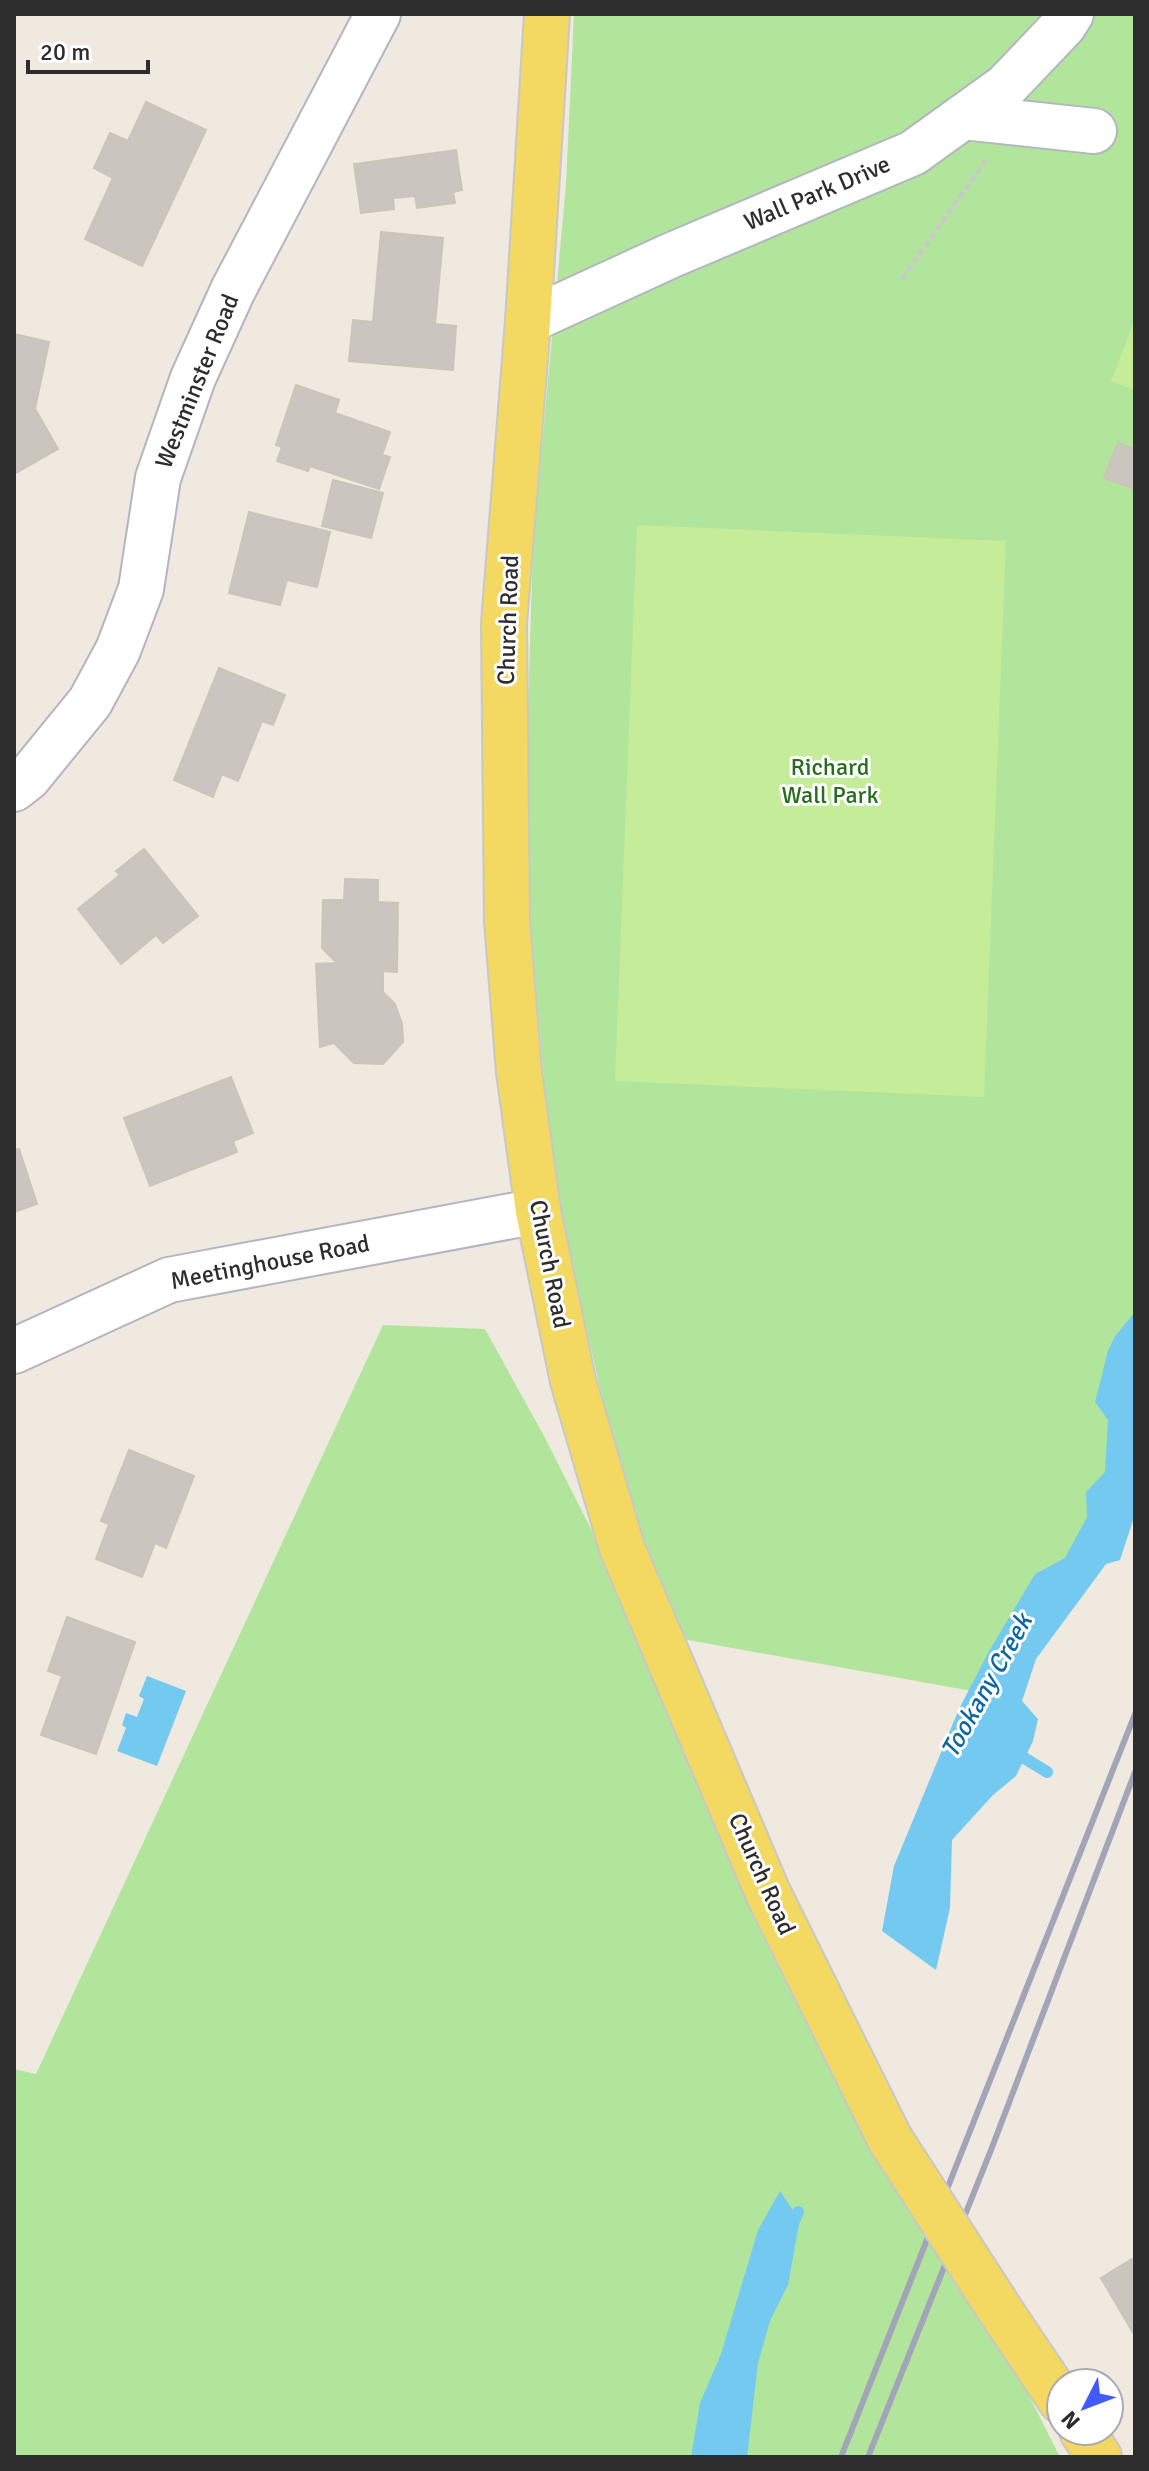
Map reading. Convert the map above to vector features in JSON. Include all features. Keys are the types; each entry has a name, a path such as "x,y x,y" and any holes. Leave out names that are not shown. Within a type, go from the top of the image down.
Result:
{"main road":[{"name":"Church Road","path":"547,14 528,321 504,623 506,889 519,1072 538,1211 573,1381 622,1548 768,1893 890,2139 1045,2377"}],"street":[{"name":"Westminster Road","path":"14,789 28,778 90,702 118,650 141,589 158,478 193,378 233,290 378,14"},
{"name":"Wall Park Drive","path":"528,321 672,255 913,153 1006,86 1071,14"},
{"path":"963,117 1014,120 1094,131"},
{"name":"Meetinghouse Road","path":"18,1357 169,1280 538,1211"}],"path":[{"path":"902,279 1014,120"}],"green space":[{"name":"Richard Wall Park","path":"574,14 1135,14 1135,1402 1075,1559 983,1693 677,1638 629,1516 565,1234 548,1129 524,844 533,543 566,185"},
{"path":"1135,319 1135,390 1111,381"},
{"path":"637,525 1006,541 984,1097 615,1081"},
{"path":"383,1325 485,1329 543,1434 1045,2427 1045,2447 1055,2447 1060,2457 14,2457 14,2069 36,2074"}],"water":[{"path":"1135,1312 1135,1514 1120,1560 1106,1564 1036,1659 1022,1701 1038,1719 1033,1741 1016,1776 993,1795 952,1840 950,1908 936,1970 882,1931 894,1866 959,1709 988,1653 1035,1574 1065,1558 1087,1517 1086,1492 1105,1472 1108,1420 1095,1402 1108,1351 1115,1336"},
{"path":"147,1676 186,1691 157,1766 117,1751 126,1728 122,1725 126,1713 137,1717 144,1699 139,1696"},
{"path":"780,2191 799,2224 788,2285 770,2321 758,2363 747,2457 691,2457 700,2403 721,2354 758,2230"}],"building":[{"path":"146,102 206,130 142,266 85,239 113,178 94,168 110,133 128,141"},
{"path":"456,150 462,190 453,192 455,203 417,208 415,196 393,198 394,209 361,213 354,164"},
{"path":"381,232 443,238 435,324 456,326 453,370 349,361 353,320 373,322"},
{"path":"14,334 49,342 35,409 58,449 14,474"},
{"path":"296,385 339,400 335,413 390,432 382,455 390,457 379,489 310,466 308,471 277,461 282,447 276,445"},
{"path":"1118,443 1135,449 1135,489 1104,478"},
{"path":"333,480 383,493 371,538 322,526"},
{"path":"249,512 330,532 317,587 287,580 280,605 229,593"},
{"path":"219,668 285,695 273,725 262,721 238,781 222,774 213,797 174,780"},
{"path":"144,849 198,916 163,943 156,935 121,964 78,909 120,875 116,871"},
{"path":"345,879 378,880 378,902 398,903 397,972 383,971 383,992 395,1004 402,1024 403,1042 383,1064 354,1063 334,1043 320,1047 316,964 337,963 322,948 323,900 344,900"},
{"path":"231,1077 253,1133 233,1141 237,1152 150,1186 124,1118"},
{"path":"19,1149 37,1204 14,1212 14,1150"},
{"path":"129,1450 194,1476 166,1548 155,1543 142,1577 96,1559 109,1524 101,1521"},
{"path":"67,1617 135,1642 96,1754 41,1735 62,1676 48,1671"},
{"path":"1132,2259 1135,2264 1135,2336 1101,2278"}],"waterway":[{"path":"1013,1751 1047,1772"},
{"name":"Tookany Creek","path":"789,2232 798,2212"}],"railway":[{"path":"841,2457 1135,1714"},
{"path":"868,2457 991,2150 1135,1772"}]}
